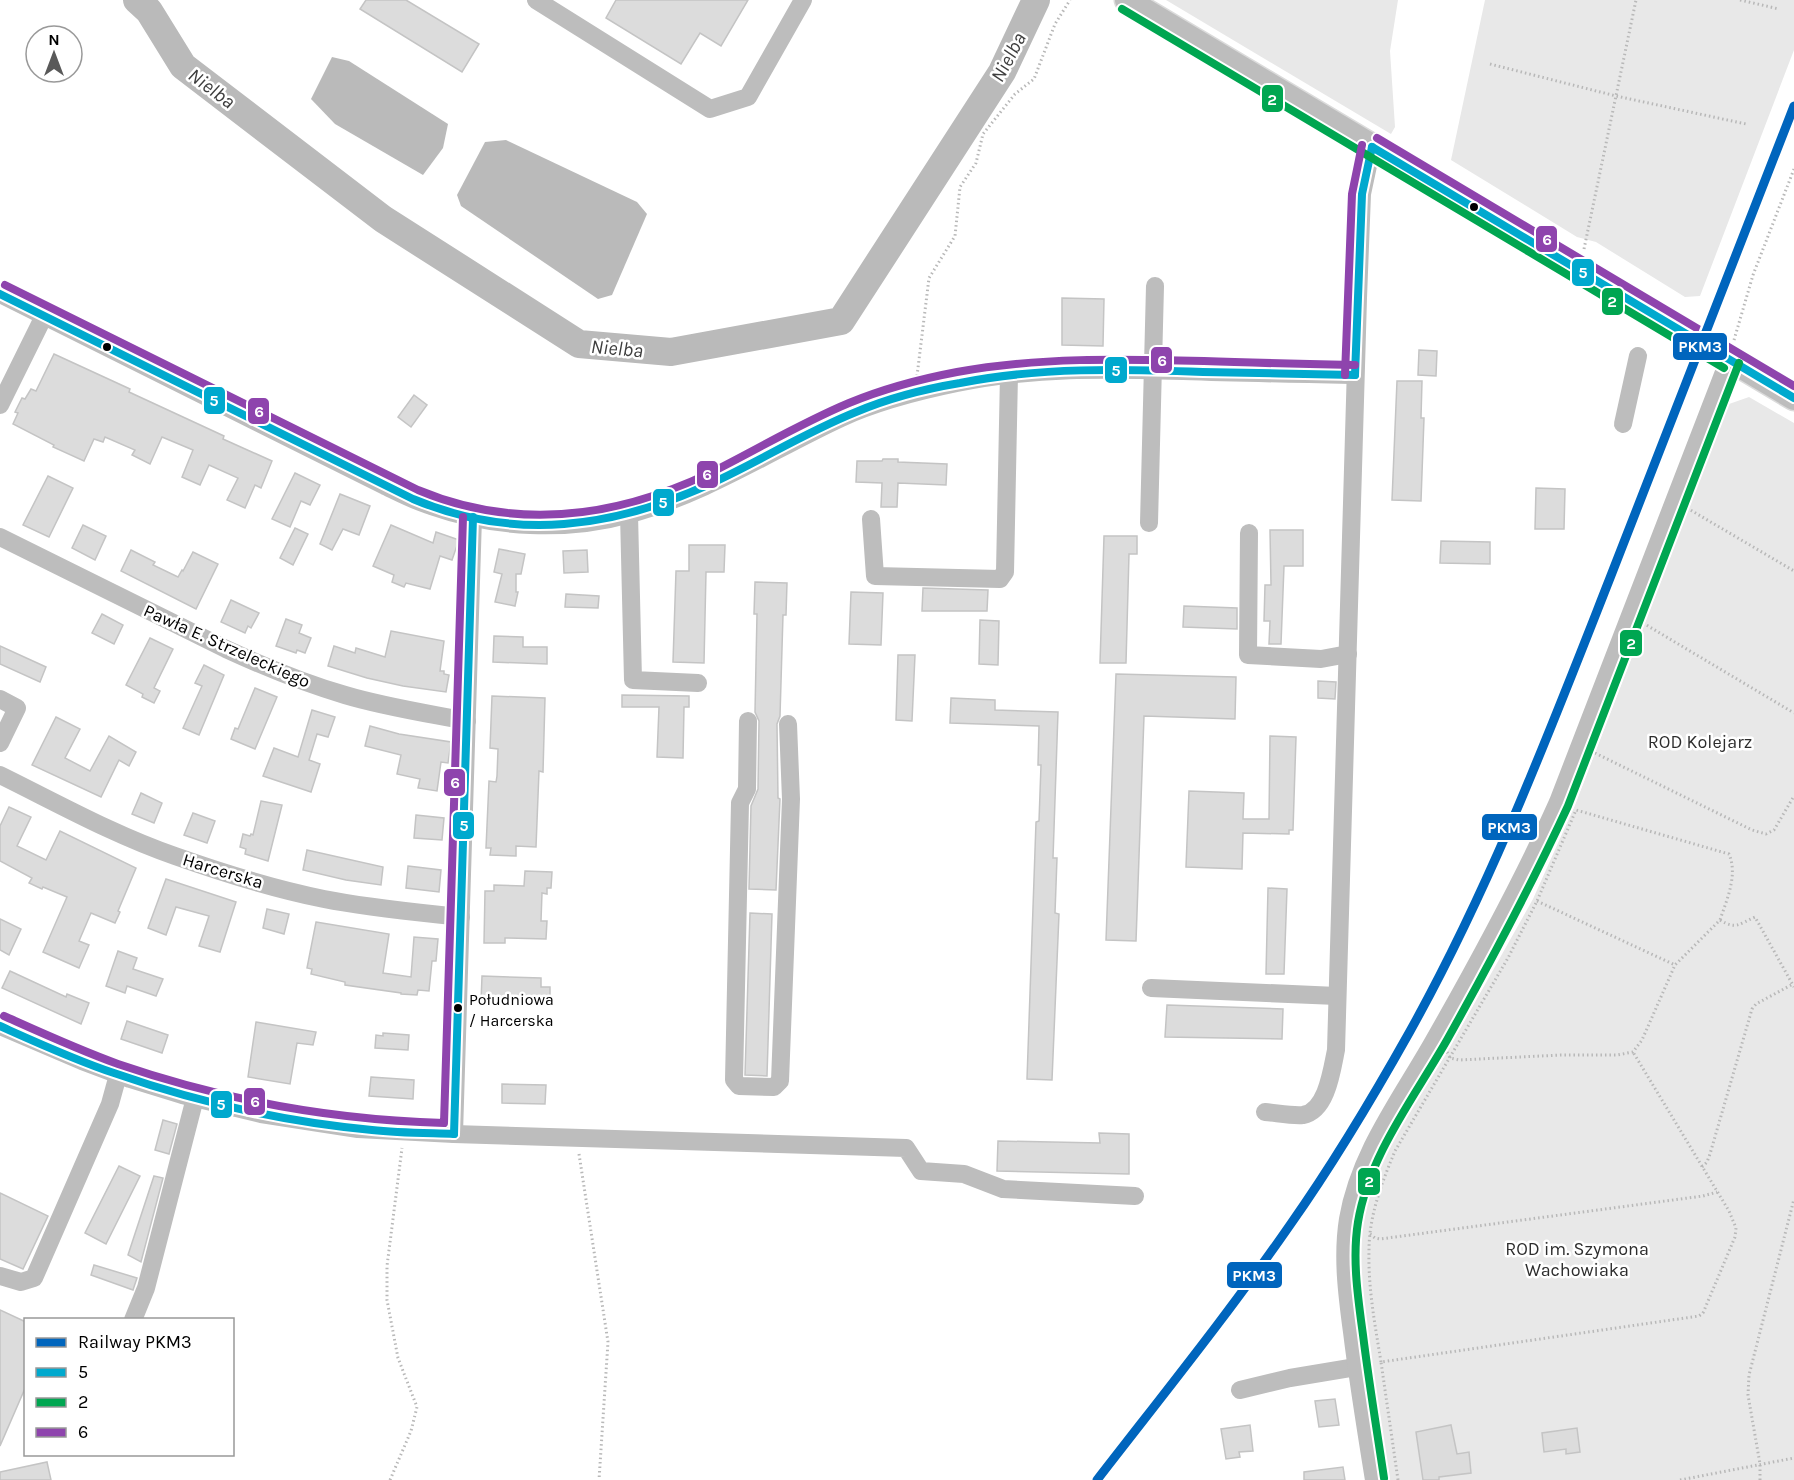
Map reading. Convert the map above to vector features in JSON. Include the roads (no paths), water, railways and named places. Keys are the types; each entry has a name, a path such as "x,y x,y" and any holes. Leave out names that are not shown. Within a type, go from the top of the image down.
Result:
{"main road":[{"path":"1127,0 1729,359 1791,390"}],"street":[{"path":"536,0 710,109 748,97 803,0"},
{"path":"1265,1112 1303,1115 1314,1111 1322,1101 1336,1050 1362,194 1372,147"},
{"path":"1149,523 1155,286"},
{"path":"0,294 385,486 429,505 473,518 520,524 550,525 587,522 629,514 699,488 843,417 873,405 957,383 1009,374 1098,369 1355,375"},
{"path":"0,405 44,316"},
{"path":"1623,424 1638,356"},
{"path":"1374,1480 1356,1367 1347,1290 1345,1250 1347,1221 1354,1191 1374,1144 1531,861 1558,802 1729,359"},
{"path":"871,519 875,576 1000,579 1005,572 1009,374"},
{"path":"629,514 633,680 698,683"},
{"path":"454,1134 473,518"},
{"path":"1249,532 1248,655 1321,659 1348,654"},
{"name":"Pawła E. Strzeleckiego","path":"0,537 215,644 273,670 347,696 395,708 467,721"},
{"path":"0,699 17,708 0,743"},
{"path":"748,721 747,789 740,803 734,1080 739,1086 774,1087 780,1081 791,799 788,724"},
{"name":"Harcerska","path":"0,775 153,847 260,883 323,899 374,908 461,917"},
{"path":"1151,988 1337,996"},
{"path":"0,1026 82,1062 195,1098 261,1113 358,1129 906,1148 921,1171 964,1174 1003,1189 1135,1196"},
{"path":"0,1276 21,1282 34,1278 110,1104 118,1075"},
{"path":"134,1318 147,1288 195,1098"},
{"path":"1240,1390 1290,1378 1356,1367"}],"waterway":[{"name":"Nielba","path":"137,0 149,11 183,66 383,219 579,344 671,352 841,321 1002,72 1036,0"}],"rail line":[{"name":"PKM3","path":"1097,1480 1219,1322 1306,1202 1337,1155 1409,1033 1466,923 1541,752 1794,106"}],"place":[{"name":"Południowa / Harcerska","path":"458,1008"}],"park label":[{"name":"ROD Kolejarz","path":"1700,742"},
{"name":"ROD im. Szymona Wachowiaka","path":"1577,1259"}]}
